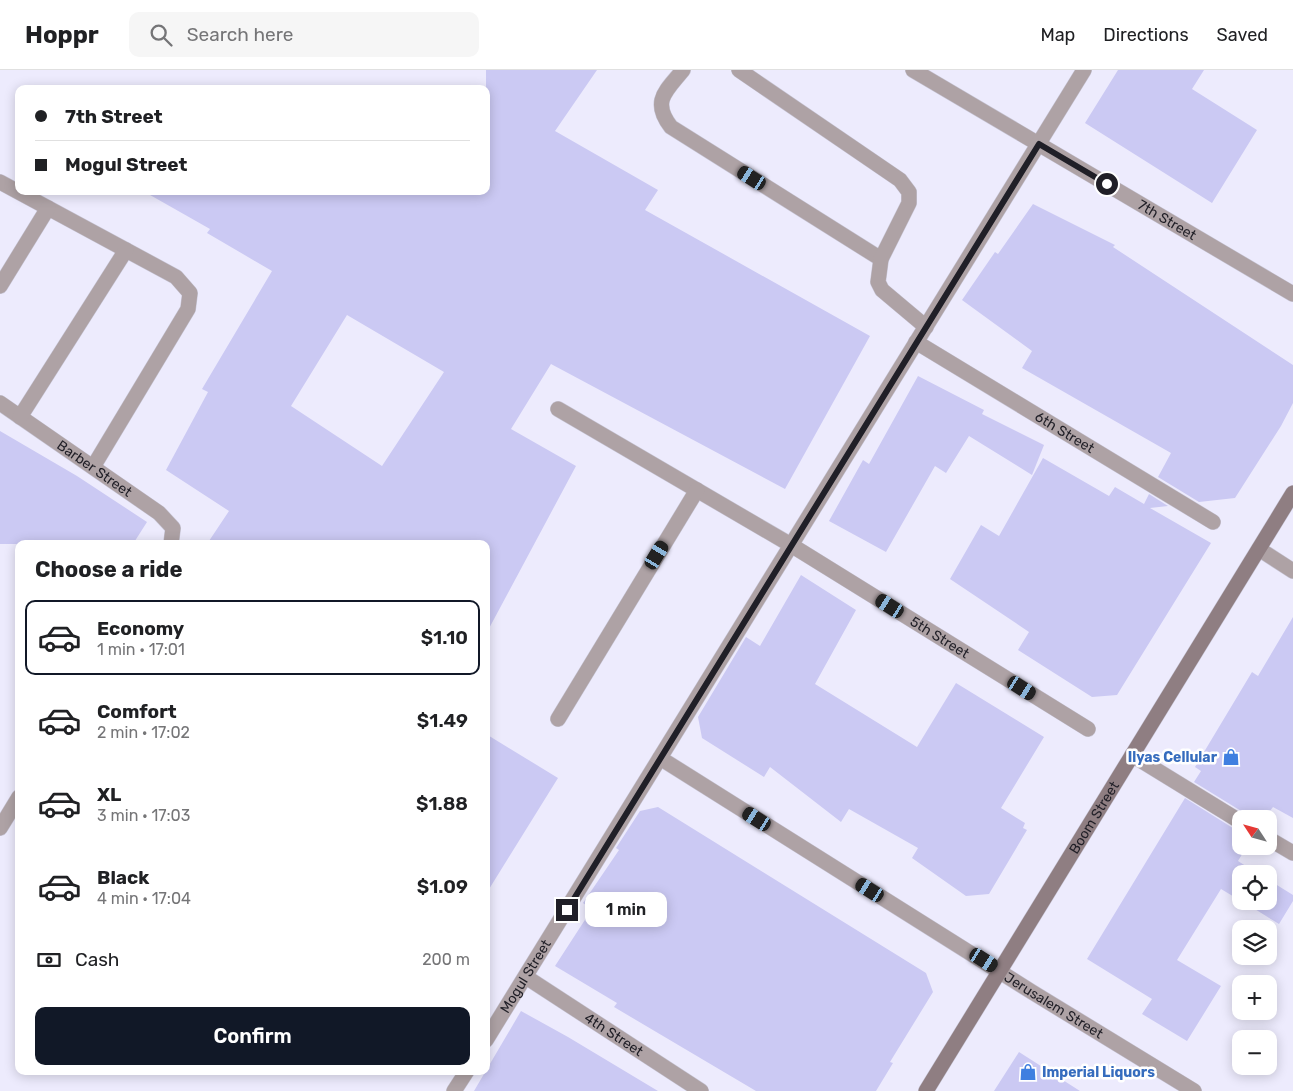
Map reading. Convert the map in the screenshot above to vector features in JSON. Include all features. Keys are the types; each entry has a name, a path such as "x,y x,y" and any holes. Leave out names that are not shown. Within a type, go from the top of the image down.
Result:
{"main road":[{"name":"Boom Street","path":"926,1091 1293,493"}],"street":[{"path":"683,70 666,90 660,106 663,117 670,127 881,259"},
{"path":"739,70 900,180 909,192 909,203 881,259 878,282 882,290 926,327"},
{"name":"7th Street","path":"913,70 1293,294"},
{"name":"Mogul Street","path":"490,1034 1084,70"},
{"path":"0,182 15,190"},
{"path":"24,195 176,277 190,293 188,309 93,467"},
{"path":"0,286 48,208"},
{"path":"20,417 126,250"},
{"name":"6th Street","path":"916,342 1213,522"},
{"name":"Barber Street","path":"0,403 160,513 173,528 172,540"},
{"name":"5th Street","path":"558,408 791,545 1088,729"},
{"path":"558,718 697,490"},
{"path":"1259,549 1293,571"},
{"path":"1132,755 1232,816"},
{"name":"Jerusalem Street","path":"660,758 1194,1091"},
{"path":"0,828 15,804"},
{"path":"1278,844 1293,853"},
{"name":"4th Street","path":"526,978 701,1091"},
{"path":"454,1091 464,1075"}],"building":[{"path":"486,70 597,70 555,131 658,190 645,210 870,336 785,489 551,364 511,429 576,466 490,627 490,540 210,540 229,511 166,470 208,392 202,389 272,271 207,233 210,229 150,195 490,195 490,85 486,85","holes":["347,315 444,372 382,466 291,406"]},
{"path":"1118,70 1204,70 1192,89 1257,130 1212,203 1085,123"},
{"path":"1033,204 1115,245 1113,247 1293,365 1293,403 1281,426 1235,498 1199,502 1158,477 1171,453 1022,368 1032,351 962,300 995,252 998,254"},
{"path":"918,376 984,410 982,414 1044,445 1032,475 969,436 946,473 935,466 886,552 829,521 863,460 869,464"},
{"path":"0,431 77,476 147,522 136,540 15,540 15,544 0,544"},
{"path":"1043,458 1109,496 1115,487 1144,504 1149,494 1168,506 1150,508 1211,543 1117,695 1092,697 1018,650 1029,632 950,579 981,525 999,536"},
{"path":"801,575 856,610 815,684 917,747 956,683 1044,737 1001,808 1025,823 1023,828 1027,830 989,894 966,896 912,858 918,848 849,809 841,822 770,767 764,777 702,738 698,717 746,637 760,646"},
{"path":"1293,617 1293,818 1273,807 1271,810 1240,810 1194,782 1201,771 1195,767 1252,672 1258,676"},
{"path":"490,736 558,778 490,888"},
{"path":"1185,798 1232,827 1232,855 1242,855 1238,861 1244,865 1232,865 1232,896 1221,889 1177,960 1221,986 1187,1041 1142,1014 1152,999 1087,959"},
{"path":"658,807 926,973 933,992 890,1062 893,1063 876,1091 756,1091 614,1007 617,1003 555,966 592,909 583,903 619,850 616,848 640,811"},
{"path":"1277,885 1293,895 1293,901 1279,924 1277,920 1273,920 1256,910 1277,910"},
{"path":"521,1011 658,1091 474,1091 483,1075 490,1075 490,1064"},
{"name":"Imperial Liquors","path":"1019,1052 1080,1091 994,1091"}],"place":[{"name":"Ilyas Cellular","path":"1231,757"},
{"name":"Imperial Liquors","path":"1028,1072"}],"route":[{"path":"567,910 1039,144 1107,184"}]}
